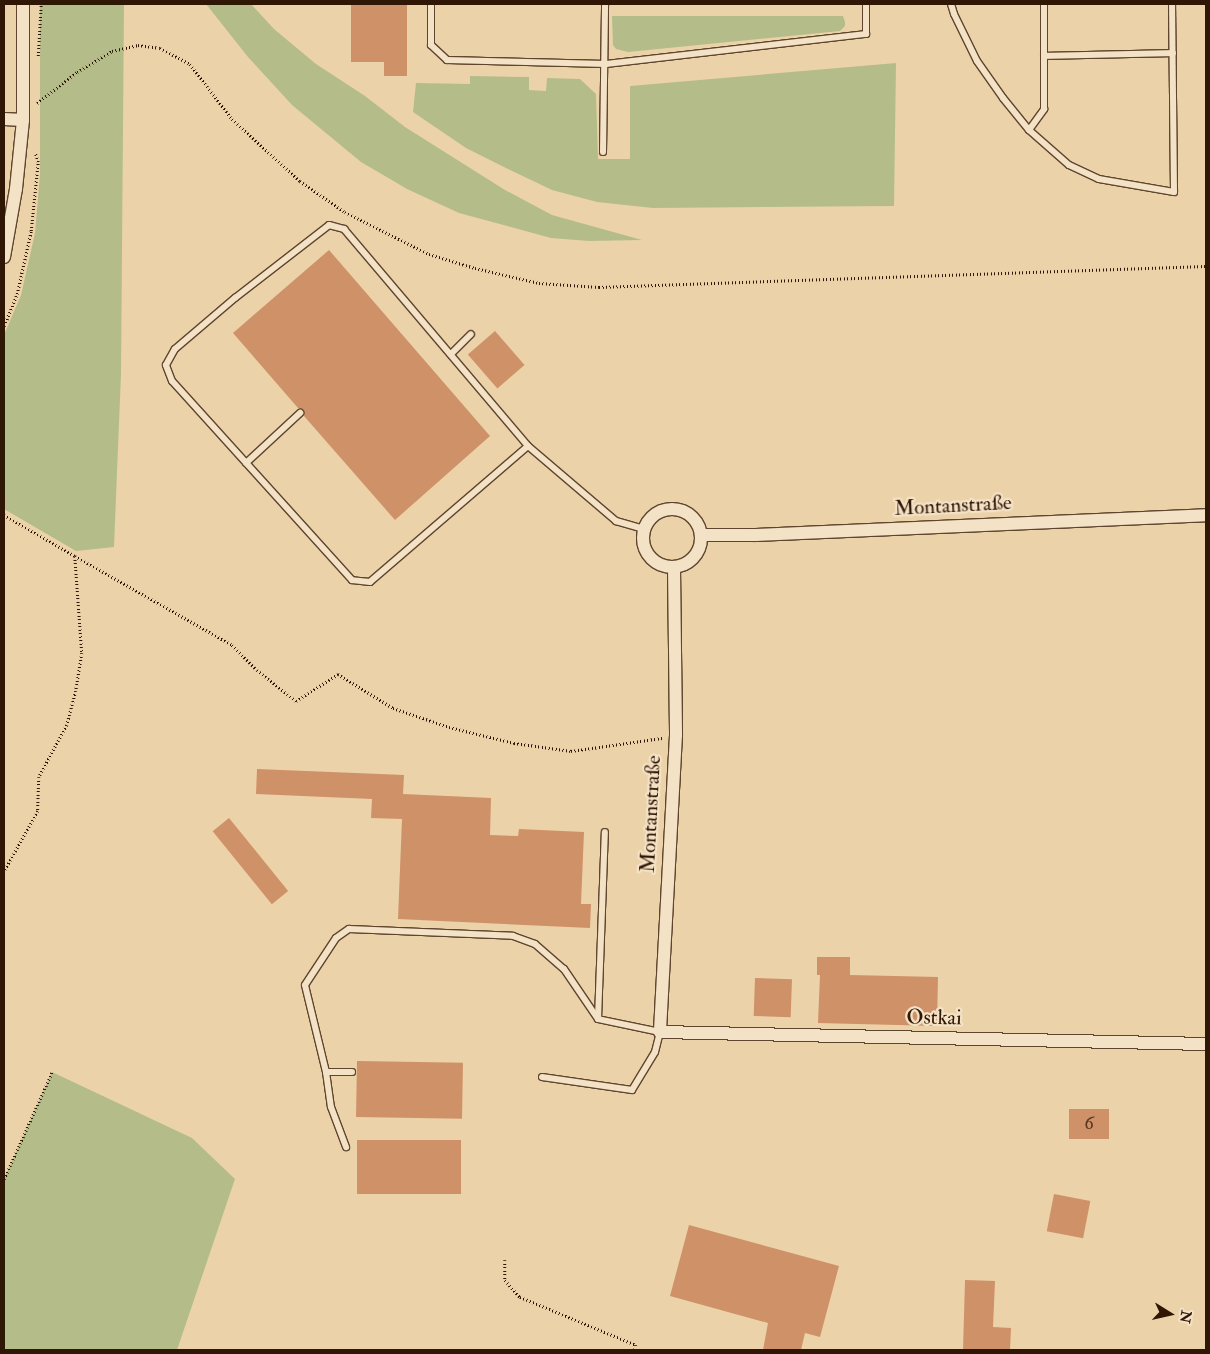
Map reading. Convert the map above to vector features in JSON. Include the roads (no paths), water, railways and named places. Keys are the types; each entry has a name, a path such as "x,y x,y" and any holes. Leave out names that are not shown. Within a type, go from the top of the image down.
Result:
{"street":[{"path":"4,257 16,189 23,120 23,4"},
{"path":"4,119 23,120"},
{"path":"678,509 692,517 698,525 701,535 701,544 697,554 690,562 674,568 663,566 650,558 645,550 644,529 651,518 659,512 678,509"},
{"name":"Montanstraße","path":"701,535 766,534 1206,515"},
{"name":"Montanstraße","path":"660,1032 676,735 674,568"},
{"name":"Ostkai","path":"660,1032 1206,1044"}],"lane":[{"path":"431,4 431,45 448,60 606,64 866,34 866,4"},
{"path":"603,152 606,64 605,4"},
{"path":"951,4 977,61 1029,130 1069,165 1099,179 1174,192 1172,4"},
{"path":"1029,130 1044,109 1044,4"},
{"path":"1044,56 1173,53"},
{"path":"528,446 370,582 352,580 172,381 166,365 175,349 235,298 329,226 344,229 528,446 616,521 644,529"},
{"path":"451,354 470,334"},
{"path":"246,464 300,413"},
{"path":"598,1019 605,832"},
{"path":"346,1148 331,1106 326,1072 305,985 336,938 349,929 513,936 535,944 564,969 598,1019 660,1032 655,1052 632,1090 542,1077"},
{"path":"326,1072 352,1072"}]}
